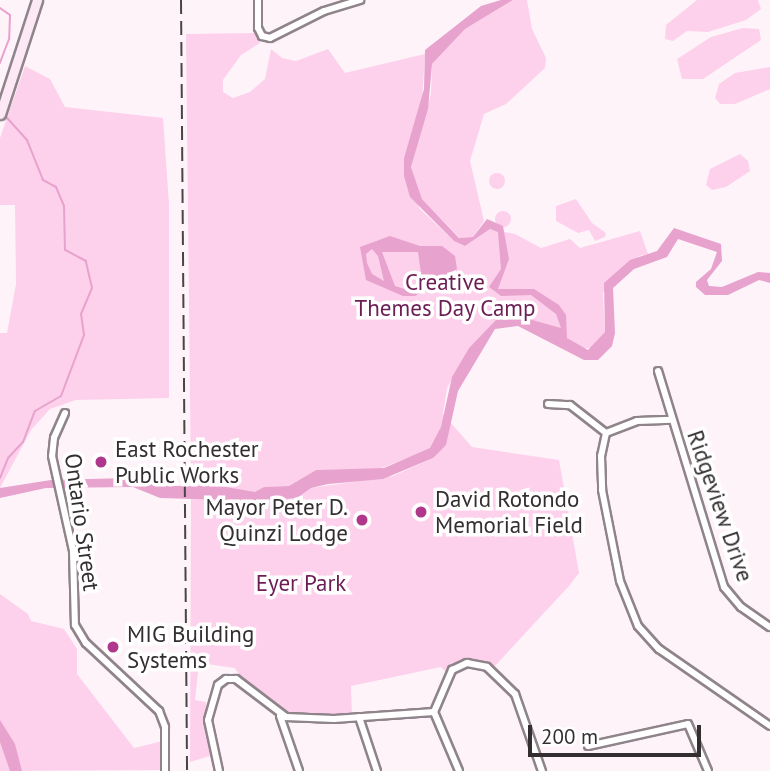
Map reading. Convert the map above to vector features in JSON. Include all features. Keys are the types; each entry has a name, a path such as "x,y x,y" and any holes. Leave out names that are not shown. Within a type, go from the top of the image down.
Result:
{"main road":[{"path":"0,114 37,0"}],"street":[{"path":"258,0 258,27 262,36 270,38 324,11 360,0"},
{"name":"Ridgeview Drive","path":"658,371 724,587 741,607 770,627"},
{"path":"548,404 570,405 606,433 601,456 602,490 620,581 638,626 659,649 770,726"},
{"name":"Ontario Street","path":"65,413 54,438 57,476 63,493 73,551 76,629 159,711 165,727 165,771"},
{"name":"Ridgeview Drive","path":"606,433 637,421 672,420"},
{"path":"459,771 434,712 452,670 459,664 480,664 494,671 515,694 542,771"},
{"path":"219,771 208,720 218,685 231,678 280,716 299,771"},
{"path":"280,716 359,718 434,712"},
{"path":"359,718 377,771"},
{"path":"588,746 688,724 708,771"}],"green space":[{"path":"513,0 527,0 532,29 546,58 545,68 506,104 484,114 470,161 484,221 473,237 460,238 422,199 411,167 431,94 432,64 465,29"},
{"path":"697,0 758,0 761,9 746,20 708,32 687,31 673,41 665,39 666,25"},
{"path":"743,28 759,29 761,40 703,79 682,79 677,59 711,37"},
{"path":"255,33 260,43 241,55 223,80 223,92 233,98 250,92 265,79 271,49 282,58 296,61 328,49 345,73 425,54 422,101 404,158 407,185 420,209 454,241 465,246 490,229 515,234 541,248 570,239 580,248 640,231 648,254 639,256 603,293 605,332 593,348 582,348 548,326 506,317 496,321 469,348 447,388 443,414 472,447 559,460 579,573 569,586 493,668 466,659 446,672 441,667 351,686 352,716 290,714 242,680 235,668 199,663 195,700 206,702 210,756 190,762 191,497 262,501 297,498 311,488 393,476 433,458 425,451 379,469 316,470 289,486 264,487 255,493 191,486 186,34"},
{"path":"25,66 50,79 65,107 163,118 169,204 169,398 76,400 50,409 31,430 0,488 0,333 7,333 16,284 15,205 0,205 0,138"},
{"path":"770,67 770,89 735,104 720,104 715,98 719,84 735,73"},
{"path":"740,154 748,161 750,171 726,187 712,190 706,185 710,169"},
{"path":"494,173 500,173 505,181 503,187 494,189 489,184 489,178"},
{"path":"576,199 592,223 606,233 605,237 595,241 589,230 578,233 556,221 556,206"},
{"path":"503,211 509,213 509,225 503,227 497,225 495,219 497,213"},
{"path":"0,594 28,614 31,621 64,629 77,649 77,674 134,748 163,741 161,770 0,771"}],"shaded area":[{"path":"501,0 513,0 465,29 432,64 428,109 411,167 422,199 459,238 473,237 487,219 503,226 509,259 498,289 534,289 559,305 566,315 567,338 588,350 605,332 604,283 630,260 657,251 674,228 721,244 722,261 707,280 709,286 722,287 758,272 770,273 770,283 759,280 728,295 705,295 696,287 696,282 711,269 717,252 678,239 667,257 634,269 613,288 615,333 612,346 598,360 584,360 518,326 495,329 458,391 446,445 433,458 383,479 328,484 311,488 297,498 262,501 160,498 133,487 46,488 0,498 0,488 51,480 127,478 160,486 220,486 255,492 264,487 289,486 316,470 384,468 430,448 441,427 452,377 469,348 496,320 518,316 561,328 556,314 531,295 501,296 489,287 501,269 498,232 490,229 465,246 454,241 410,197 404,176 404,158 424,89 425,50 481,6"},
{"path":"390,236 420,246 442,246 455,256 457,269 415,296 403,296 366,280 360,247","holes":["372,249 378,256 384,281 372,274 367,263 366,254","382,252 418,252 423,287 414,292 395,286"]},
{"path":"0,720 15,744 22,771 10,771 0,742"}],"waterway":[{"path":"0,8 10,15 9,39 0,63"},
{"path":"0,478 8,458 23,442 35,411 61,396 84,335 81,314 92,288 86,261 65,250 64,206 56,187 43,180 27,140 6,117"}],"railway":[{"path":"181,0 187,771"}],"place":[{"name":"East Rochester Public Works","path":"101,462"},
{"name":"David Rotondo Memorial Field","path":"421,512"},
{"name":"Mayor Peter D. Quinzi Lodge","path":"362,520"},
{"name":"MIG Building Systems","path":"113,647"}],"park label":[{"name":"Creative Themes Day Camp","path":"445,295"},
{"name":"Eyer Park","path":"301,583"}]}
